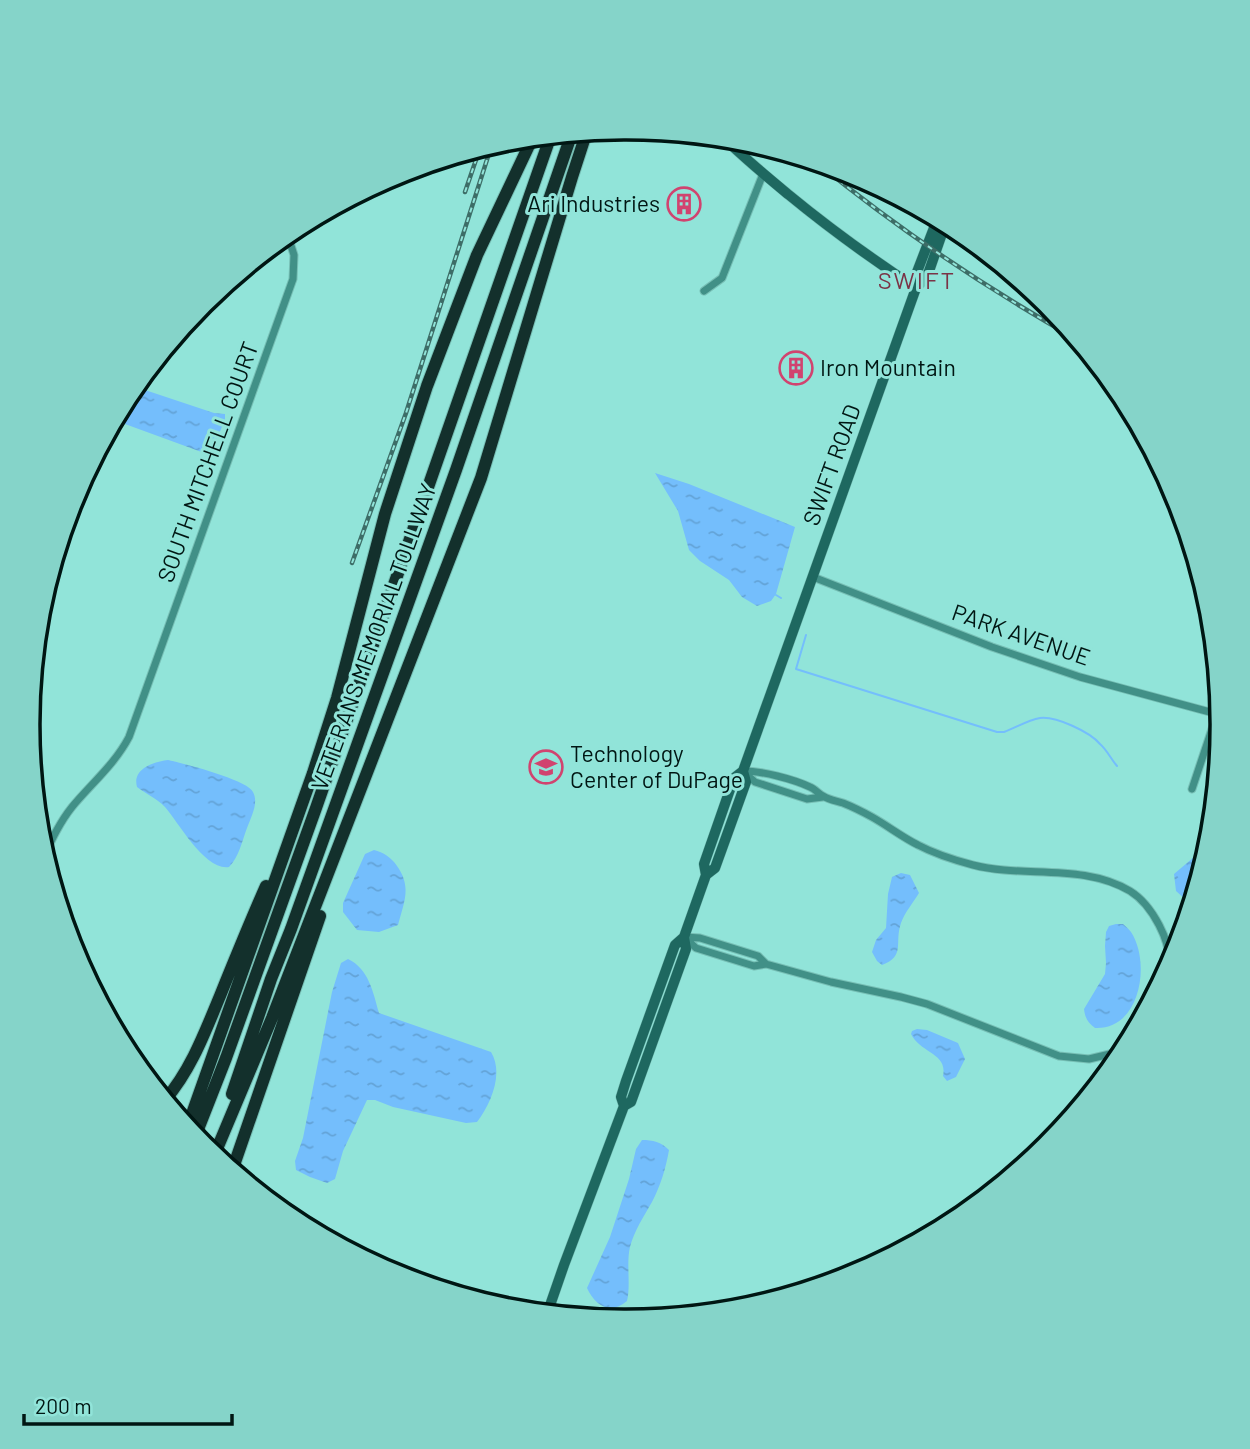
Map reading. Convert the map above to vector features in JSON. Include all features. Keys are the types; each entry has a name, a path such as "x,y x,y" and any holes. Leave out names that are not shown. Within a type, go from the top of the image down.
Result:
{"highway":[{"path":"218,1144 272,1017 481,478 584,141"},
{"name":"VETERANS MEMORIAL TOLLWAY","path":"217,1143 271,979 456,470 569,143"},
{"name":"VETERANS MEMORIAL TOLLWAY","path":"200,1125 330,769 547,145"},
{"path":"191,1116 313,773 337,698 385,513 423,398 477,255 527,148"},
{"path":"171,1092 206,1031 313,773"},
{"path":"236,1161 312,940 350,818"}],"street":[{"path":"738,151 763,174 856,247 916,288"},
{"path":"704,291 722,278 763,174"},
{"name":"SWIFT ROAD","path":"550,1304 624,1105 621,1097 675,945 684,937 706,874 715,868 720,856 746,782 743,771 916,288 917,272 934,228"},
{"name":"SWIFT ROAD","path":"916,288 928,276 942,233"},
{"name":"SOUTH MITCHELL COURT","path":"52,841 62,821 124,747 129,737 293,279 294,254 291,245"},
{"name":"PARK AVENUE","path":"813,577 992,648 1091,680 1209,712"},
{"path":"1192,789 1209,742"},
{"path":"743,771 758,771 811,788 824,797 854,808 918,845 950,858 995,869 1075,874 1120,886 1138,897 1151,911 1166,946"},
{"path":"684,937 696,948 754,966 766,964 927,1004 1059,1056 1080,1059 1107,1055"}],"water":[{"path":"146,390 214,413 225,414 211,454 124,424"},
{"path":"655,473 795,527 776,594 771,601 757,606 742,597 729,580 700,561 689,550 678,511"},
{"path":"168,760 228,777 253,792 254,810 238,854 229,867 211,862 193,845 165,807 137,787 136,781 141,771 150,765"},
{"path":"1197,845 1183,898 1176,891 1174,874 1194,857"},
{"path":"374,850 395,863 402,874 405,888 398,925 379,932 357,930 343,912 343,903 365,854"},
{"path":"901,873 910,875 919,893 901,923 897,953 882,965 872,952 876,940 886,928 892,877"},
{"path":"1123,924 1131,932 1137,945 1141,976 1138,992 1123,1018 1111,1026 1095,1028 1087,1020 1084,1009 1105,974 1106,932 1109,926"},
{"path":"348,959 365,975 379,1013 491,1052 495,1060 496,1079 491,1097 477,1122 466,1123 367,1100 343,1151 335,1179 327,1183 296,1170 295,1161 303,1138 332,992 341,963"},
{"path":"917,1029 927,1030 958,1043 965,1059 956,1077 947,1081 943,1076 941,1062 911,1034"},
{"path":"642,1140 663,1145 669,1150 668,1157 658,1190 630,1247 627,1301 615,1307 604,1307 594,1300 587,1288 610,1237 636,1149"}],"waterway":[{"path":"776,595 781,598"},
{"path":"806,635 796,669 997,732 1004,732 1040,718 1055,720 1095,739 1117,766"}],"railway":[{"path":"352,563 406,413 488,157"},
{"path":"465,192 476,159"},
{"path":"840,181 943,257 1050,324"}],"place":[{"name":"Ari Industries","path":"684,204"},
{"name":"Iron Mountain","path":"796,368"},
{"name":"Technology Center of DuPage","path":"546,767"}],"district":[{"name":"SWIFT","path":"917,281"}]}
